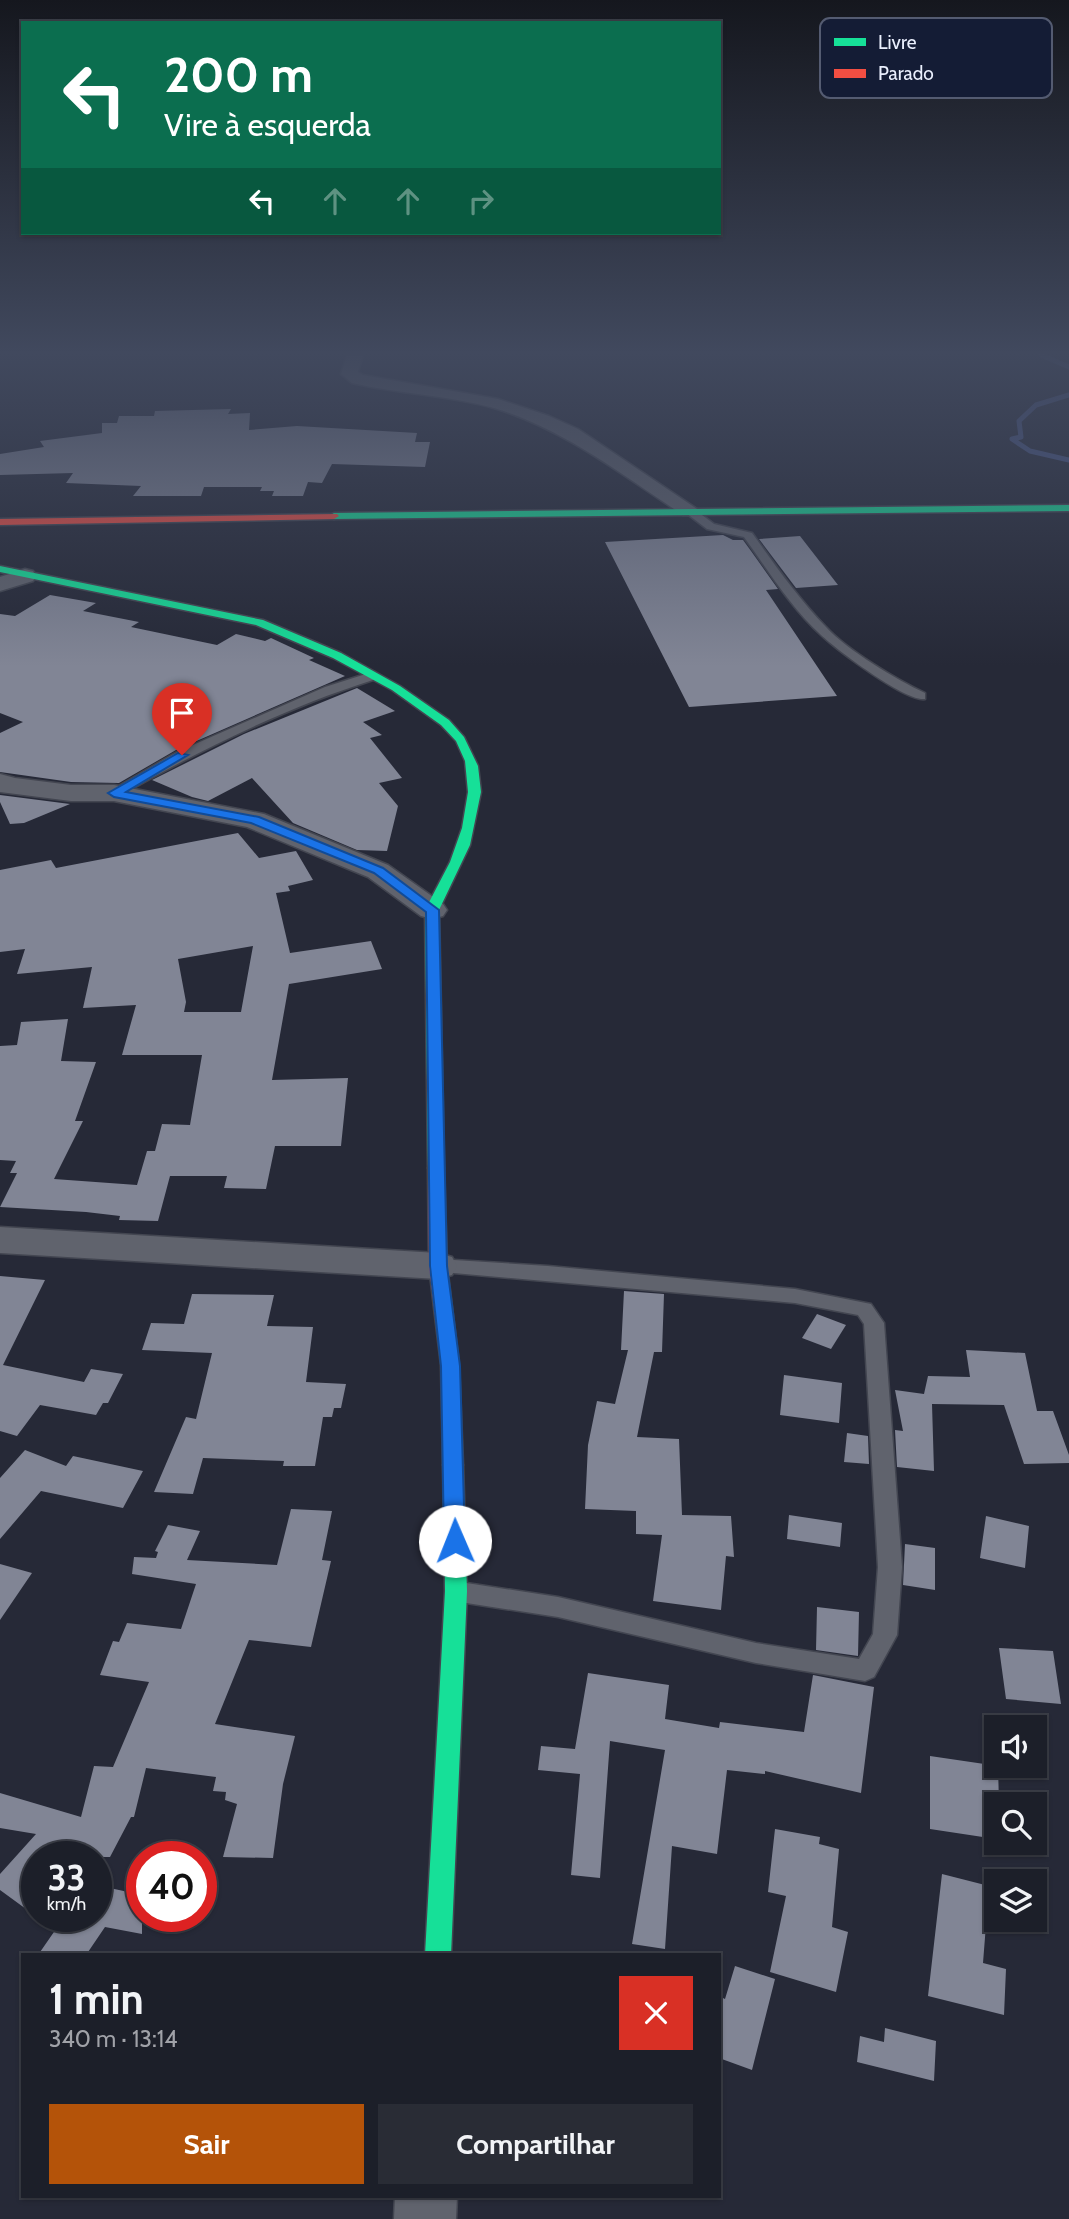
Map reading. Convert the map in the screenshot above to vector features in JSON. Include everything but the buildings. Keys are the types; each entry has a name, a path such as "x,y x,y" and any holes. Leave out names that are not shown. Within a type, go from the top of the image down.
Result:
{"street":[{"path":"611,459 690,511"},
{"path":"0,522 1069,508"},
{"path":"0,569 259,622 295,634 369,677 419,702 461,740 474,773 470,822 452,874 432,910 438,1266 450,1366 456,1591 438,1953"},
{"path":"0,584 25,576"},
{"path":"0,782 10,786 71,793 114,793 254,820 378,871 432,910"},
{"path":"0,1240 438,1266"},
{"path":"425,2219 426,2198"}],"lane":[{"path":"690,511 711,527 748,535 789,591 824,632 894,683 921,696"},
{"path":"114,793 182,755 329,690 369,677"},
{"path":"438,1266 548,1273 795,1296 864,1309 874,1323 890,1567 885,1635 865,1670 756,1653 558,1606 456,1591"}],"waterway":[{"path":"1063,459 1069,460"}],"traffic: fast":[{"path":"334,516 1069,508"},
{"path":"0,569 259,622 281,630 337,655 396,688 423,705 460,739 473,770 473,810 463,845 432,910 436,1168"},
{"path":"438,1953 456,1591 453,1465"}],"traffic: jam":[{"path":"0,522 334,516"},
{"path":"436,1168 438,1266 450,1365 453,1465"}],"route":[{"path":"182,755 114,793 254,820 378,871 432,910 438,1266 450,1366 455,1541"}]}
